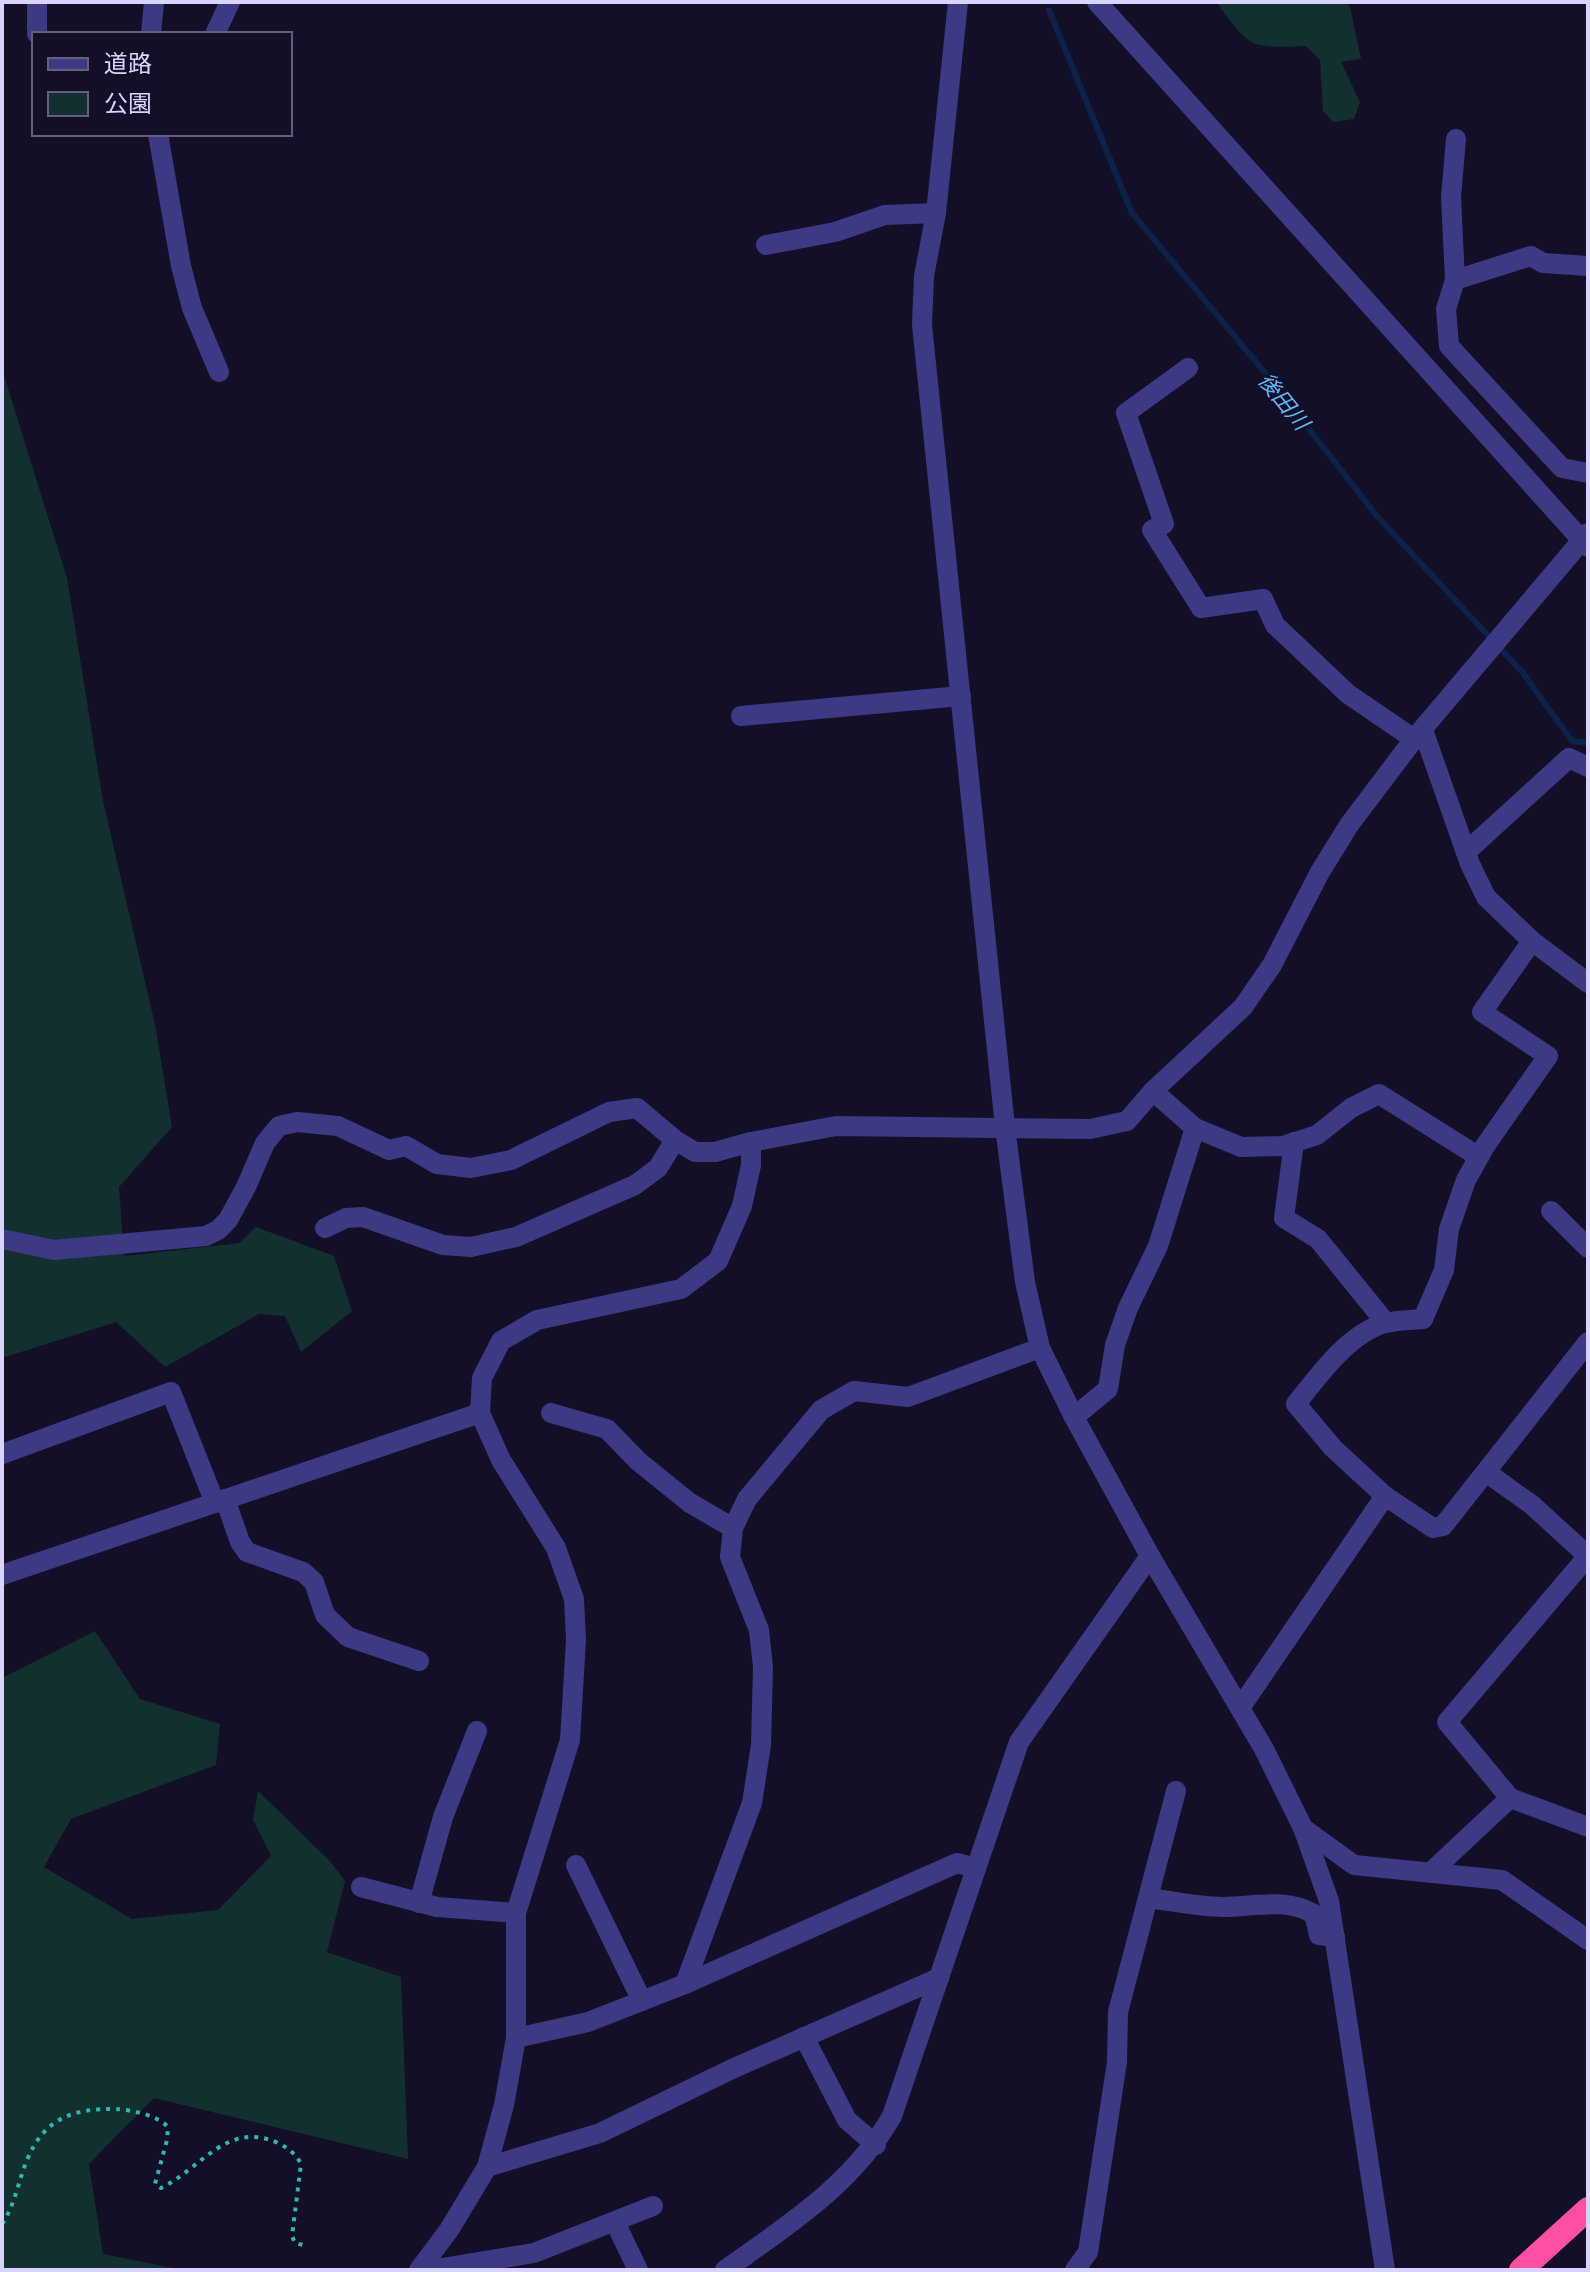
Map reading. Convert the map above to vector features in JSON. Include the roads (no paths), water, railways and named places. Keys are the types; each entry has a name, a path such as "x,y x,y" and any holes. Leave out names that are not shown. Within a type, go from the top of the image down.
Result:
{"highway":[{"path":"1521,2270 1588,2209"}],"street":[{"path":"37,2 37,32"},
{"path":"151,32 154,2"},
{"path":"216,32 230,2"},
{"path":"958,2 936,213 924,276 922,325 1005,1127 1025,1282 1040,1348 1074,1417 1150,1556 1264,1749 1303,1828 1329,1901 1385,2270"},
{"path":"2,1239 54,1250 206,1236 228,1220 271,1134 287,1123 338,1126 389,1150 406,1146 437,1164 452,1168 471,1168 511,1160 609,1112 637,1108 675,1140 695,1152 715,1152 836,1126 1090,1129 1127,1121 1153,1091 1243,1007 1272,965 1320,872 1349,825 1501,633 1586,540 1097,2"},
{"path":"158,136 181,266 192,308 219,372"},
{"path":"1456,139 1451,197 1455,280 1446,309 1449,346 1562,468 1588,473"},
{"path":"766,245 835,232 885,215 936,213"},
{"path":"1455,280 1531,256 1543,263 1588,266"},
{"path":"1188,368 1126,413 1164,524 1152,530 1201,608 1263,599 1275,625 1348,694 1419,734 1486,897 1532,941 1588,983"},
{"path":"741,716 961,696"},
{"path":"1466,852 1569,758 1588,767"},
{"path":"1532,941 1482,1012 1548,1056 1466,1180 1449,1229 1444,1270 1423,1319 1386,1323 1369,1330 1332,1359 1296,1404 1333,1448 1385,1496 1433,1528 1443,1526 1585,1353"},
{"path":"1153,1091 1195,1128 1241,1147 1283,1146 1317,1135 1351,1108 1379,1094 1479,1157"},
{"path":"1074,1417 1108,1389 1115,1345 1123,1320 1158,1246 1195,1128"},
{"path":"325,1228 346,1218 363,1217 443,1245 471,1247 516,1237 635,1185 658,1168 675,1140"},
{"path":"419,2270 449,2230 487,2167 504,2105 516,2038 516,1913 570,1740 576,1640 574,1599 556,1548 501,1460 480,1413 482,1378 501,1341 537,1320 681,1289 718,1261 742,1206 751,1165 751,1142"},
{"path":"1294,1142 1284,1218 1318,1239 1386,1323"},
{"path":"1551,1211 1588,1248"},
{"path":"685,1984 752,1803 761,1745 763,1667 759,1630 730,1557 733,1528 747,1499 821,1410 854,1391 908,1397 1040,1348"},
{"path":"2,1454 171,1392 220,1501 247,1552 303,1572 314,1582 325,1615 348,1637 419,1661"},
{"path":"2,1575 480,1413"},
{"path":"551,1413 607,1429 638,1461 690,1503 733,1528"},
{"path":"1486,1472 1532,1505 1588,1556 1447,1722 1510,1798 1588,1827"},
{"path":"1240,1708 1385,1496"},
{"path":"725,2270 812,2208 850,2174 876,2145 892,2116 1019,1742 1150,1556"},
{"path":"419,1903 443,1817 477,1731"},
{"path":"1075,2270 1088,2252 1117,2062 1118,2012 1176,1791"},
{"path":"1430,1873 1510,1798"},
{"path":"1303,1828 1354,1865 1502,1880 1588,1940"},
{"path":"516,2038 588,2022 685,1984 957,1863 976,1868"},
{"path":"576,1865 642,2001"},
{"path":"361,1887 437,1907 516,1913"},
{"path":"1148,1898 1220,1907 1301,1906 1314,1914 1319,1935 1335,1937"},
{"path":"487,2167 600,2133 804,2037 939,1978"},
{"path":"804,2037 847,2120 876,2145"},
{"path":"430,2270 534,2253 653,2206"},
{"path":"615,2222 638,2270"}],"waterway":[{"name":"後田川","path":"1049,10 1132,213 1266,374 1377,516 1523,673 1572,741 1588,743"}]}
